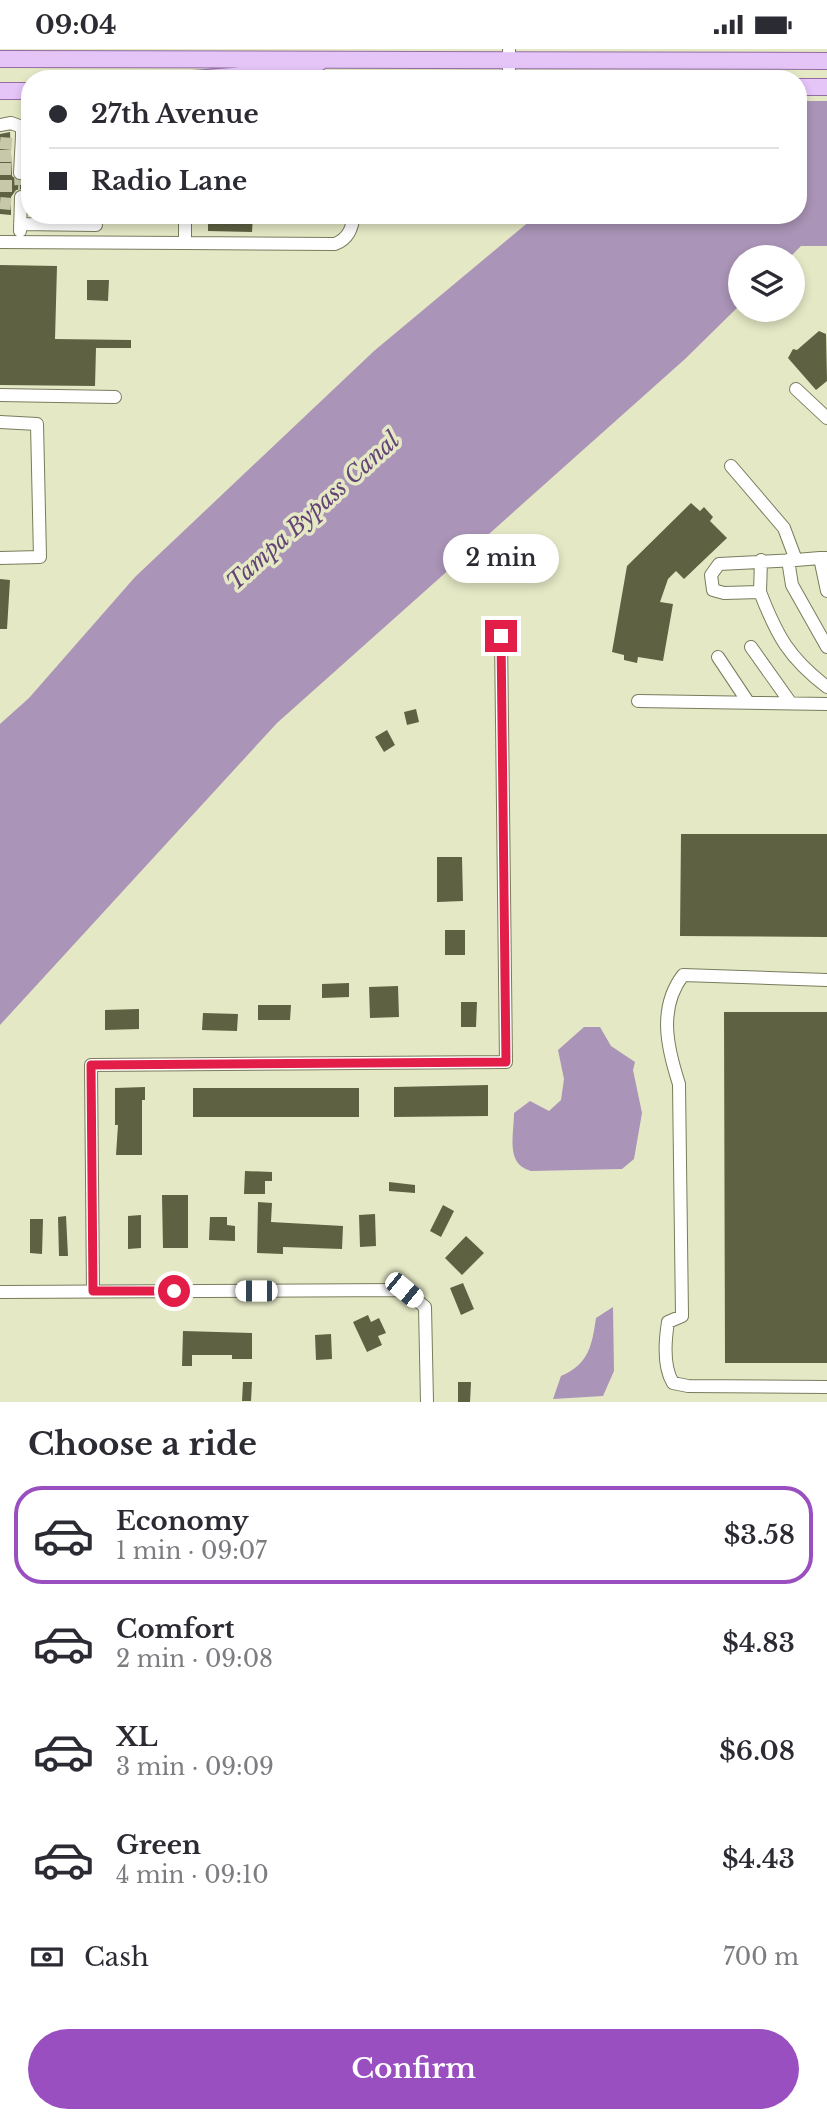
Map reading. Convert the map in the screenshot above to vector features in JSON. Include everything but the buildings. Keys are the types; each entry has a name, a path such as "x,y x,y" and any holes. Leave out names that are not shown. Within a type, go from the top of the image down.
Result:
{"main road":[{"path":"0,59 157,54 326,60 509,55 669,62 827,61"},
{"path":"303,70 326,60"},
{"path":"807,87 827,87"},
{"path":"0,91 21,91"}],"street":[{"path":"0,125 21,126"},
{"path":"19,154 21,136"},
{"path":"18,202 20,242"},
{"path":"94,241 96,224"},
{"path":"185,224 185,243"},
{"path":"0,242 335,244 344,240 351,224"},
{"path":"796,389 827,418"},
{"path":"0,395 115,397"},
{"path":"0,422 37,424 40,557 0,558"},
{"path":"731,466 785,528 792,560 792,585 827,647"},
{"path":"760,592 724,593 713,590 711,575 719,564 823,558 827,591"},
{"path":"761,561 760,592 775,629 800,667 827,687"},
{"path":"93,1291 91,1065 506,1062 501,636"},
{"path":"751,647 790,702"},
{"path":"718,657 748,702"},
{"path":"638,701 827,704"},
{"path":"827,980 683,975 671,991 667,1007 669,1053 679,1084 682,1316 668,1322 666,1336 667,1374 673,1383 688,1386 827,1387"},
{"path":"0,1292 404,1290 425,1307 427,1402"}],"water":[{"name":"Tampa Bypass Canal","path":"827,49 827,246 728,245 728,317 685,359 277,723 0,1025 0,724 29,698 135,577 374,351 526,224 807,224 807,70"},
{"path":"584,1027 600,1027 611,1046 635,1062 633,1070 642,1113 634,1159 622,1169 531,1171 517,1162 514,1155 514,1113 530,1101 549,1111 561,1100 564,1079 558,1050"},
{"path":"613,1307 614,1371 603,1396 553,1399 561,1376 578,1366 587,1353 596,1318"}],"pier":[{"path":"704,49 827,49 827,101 807,101 807,70 680,70"}],"tunnel":[{"path":"0,143 12,144"},
{"path":"0,156 11,156"},
{"path":"0,169 11,169"},
{"path":"20,173 21,197"},
{"path":"0,186 20,186"},
{"path":"0,203 11,204"}],"route":[{"path":"174,1291 93,1291 91,1065 506,1062 501,636"}]}
